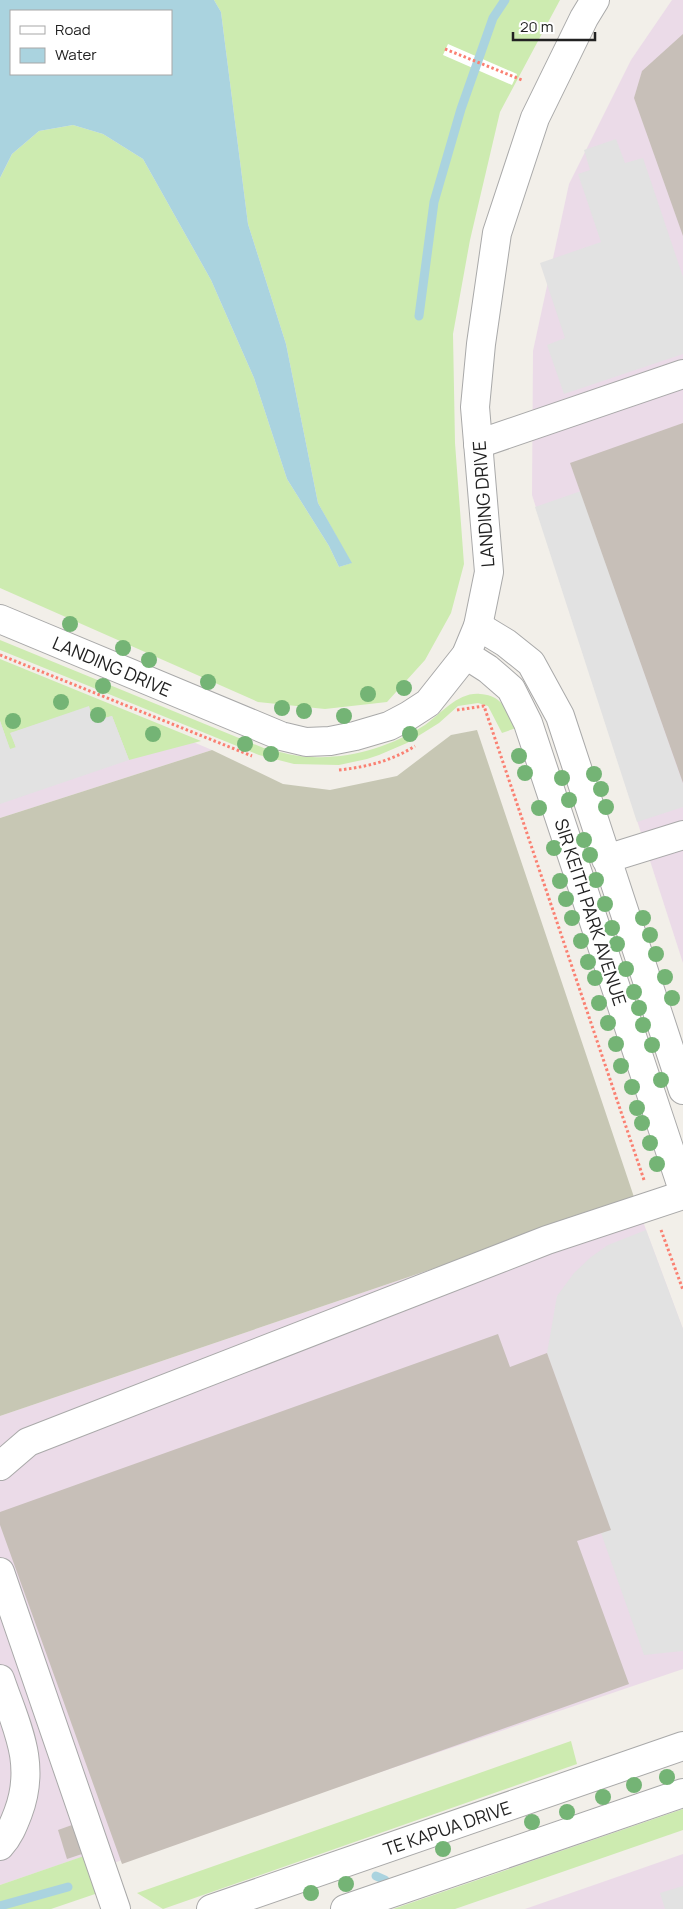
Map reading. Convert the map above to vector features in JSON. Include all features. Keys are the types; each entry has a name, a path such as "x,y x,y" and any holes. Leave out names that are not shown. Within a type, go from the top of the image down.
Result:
{"street":[{"name":"LANDING DRIVE","path":"0,619 281,736 306,742 330,741 389,726 428,703 466,655 478,626 489,572 475,407 480,344 498,233 535,118 584,18 595,0"},
{"path":"478,444 683,374"},
{"name":"SIR KEITH PARK AVENUE","path":"478,626 506,642 531,663 560,716 683,1090"},
{"name":"SIR KEITH PARK AVENUE","path":"466,655 488,669 511,689 528,723 683,1190"},
{"path":"606,859 683,835"},
{"path":"0,1466 28,1442 547,1240 683,1196"},
{"path":"0,1572 116,1909"},
{"path":"0,1679 24,1749 27,1775 19,1810 9,1836 0,1846"},
{"name":"TE KAPUA DRIVE","path":"211,1909 683,1746"},
{"path":"345,1909 683,1792"}],"path":[{"path":"445,49 511,75"},
{"path":"0,655 225,747 257,758"},
{"path":"454,711 484,706 652,1206 683,1290"},
{"path":"331,770 359,768 401,756 420,743"}],"shaded area":[{"path":"672,0 683,0 683,963 532,495 533,351 569,184 631,60"},
{"path":"616,139 625,163 643,158 683,277 683,354 564,394 547,345 565,338 540,263 601,242 578,174 590,170 584,150"},
{"path":"581,491 683,784 683,807 637,822 535,507"},
{"path":"0,665 113,708 212,750 0,818"},
{"path":"89,706 93,721 112,716 129,760 0,804 0,721 10,749 16,747 10,733"},
{"path":"477,730 635,1200 0,1416 0,818 212,750 283,784 330,790 397,776 451,735"},
{"path":"635,1200 683,1329 683,1669 90,1871 82,1857 0,1885 0,1416"},
{"path":"646,1230 683,1329 683,1651 644,1655 601,1533 610,1529 547,1353 557,1296 574,1273 591,1257 608,1245"},
{"path":"683,1854 683,1909 525,1909"},
{"path":"683,1886 683,1909 665,1909 660,1893"}],"green space":[{"path":"214,0 560,0 500,112 470,240 453,334 455,443 464,564 451,613 425,660 387,702 325,709 258,702 0,588 0,178 12,154 39,131 73,125 103,134 143,159 211,280 254,378 287,479 329,546 339,567 351,563 318,503 286,344 248,224 221,12"},
{"path":"0,640 266,749 295,755 327,757 371,750 399,739 425,725 457,700 472,694 494,697 507,710 516,728 502,733 488,706 478,703 458,706 439,723 407,743 379,755 339,765 294,764 259,755 0,650"},
{"path":"0,659 201,741 129,760 112,716 93,721 89,707 11,733 16,748 10,750 0,721"},
{"path":"571,1741 577,1764 163,1909 137,1893"},
{"path":"683,1809 683,1830 455,1909 393,1909"},
{"path":"84,1856 98,1893 51,1909 0,1909 0,1885"}],"water":[{"path":"0,0 214,0 221,12 248,224 286,344 318,503 352,563 339,567 329,546 287,479 254,378 211,280 143,159 103,134 73,125 39,131 12,154 0,178"}],"pier":[{"path":"448,44 517,74 512,85 443,55"}],"building":[{"path":"683,34 683,236 634,98 642,71"},
{"path":"683,423 683,783 570,463"},
{"path":"498,1334 510,1367 547,1353 611,1530 577,1541 629,1684 122,1864 0,1525 0,1512"},
{"path":"72,1825 82,1854 67,1859 58,1830"}],"waterway":[{"path":"419,316 434,202 461,109 493,18 505,0"},
{"path":"376,1876 385,1880"},
{"path":"0,1906 68,1887"}]}
